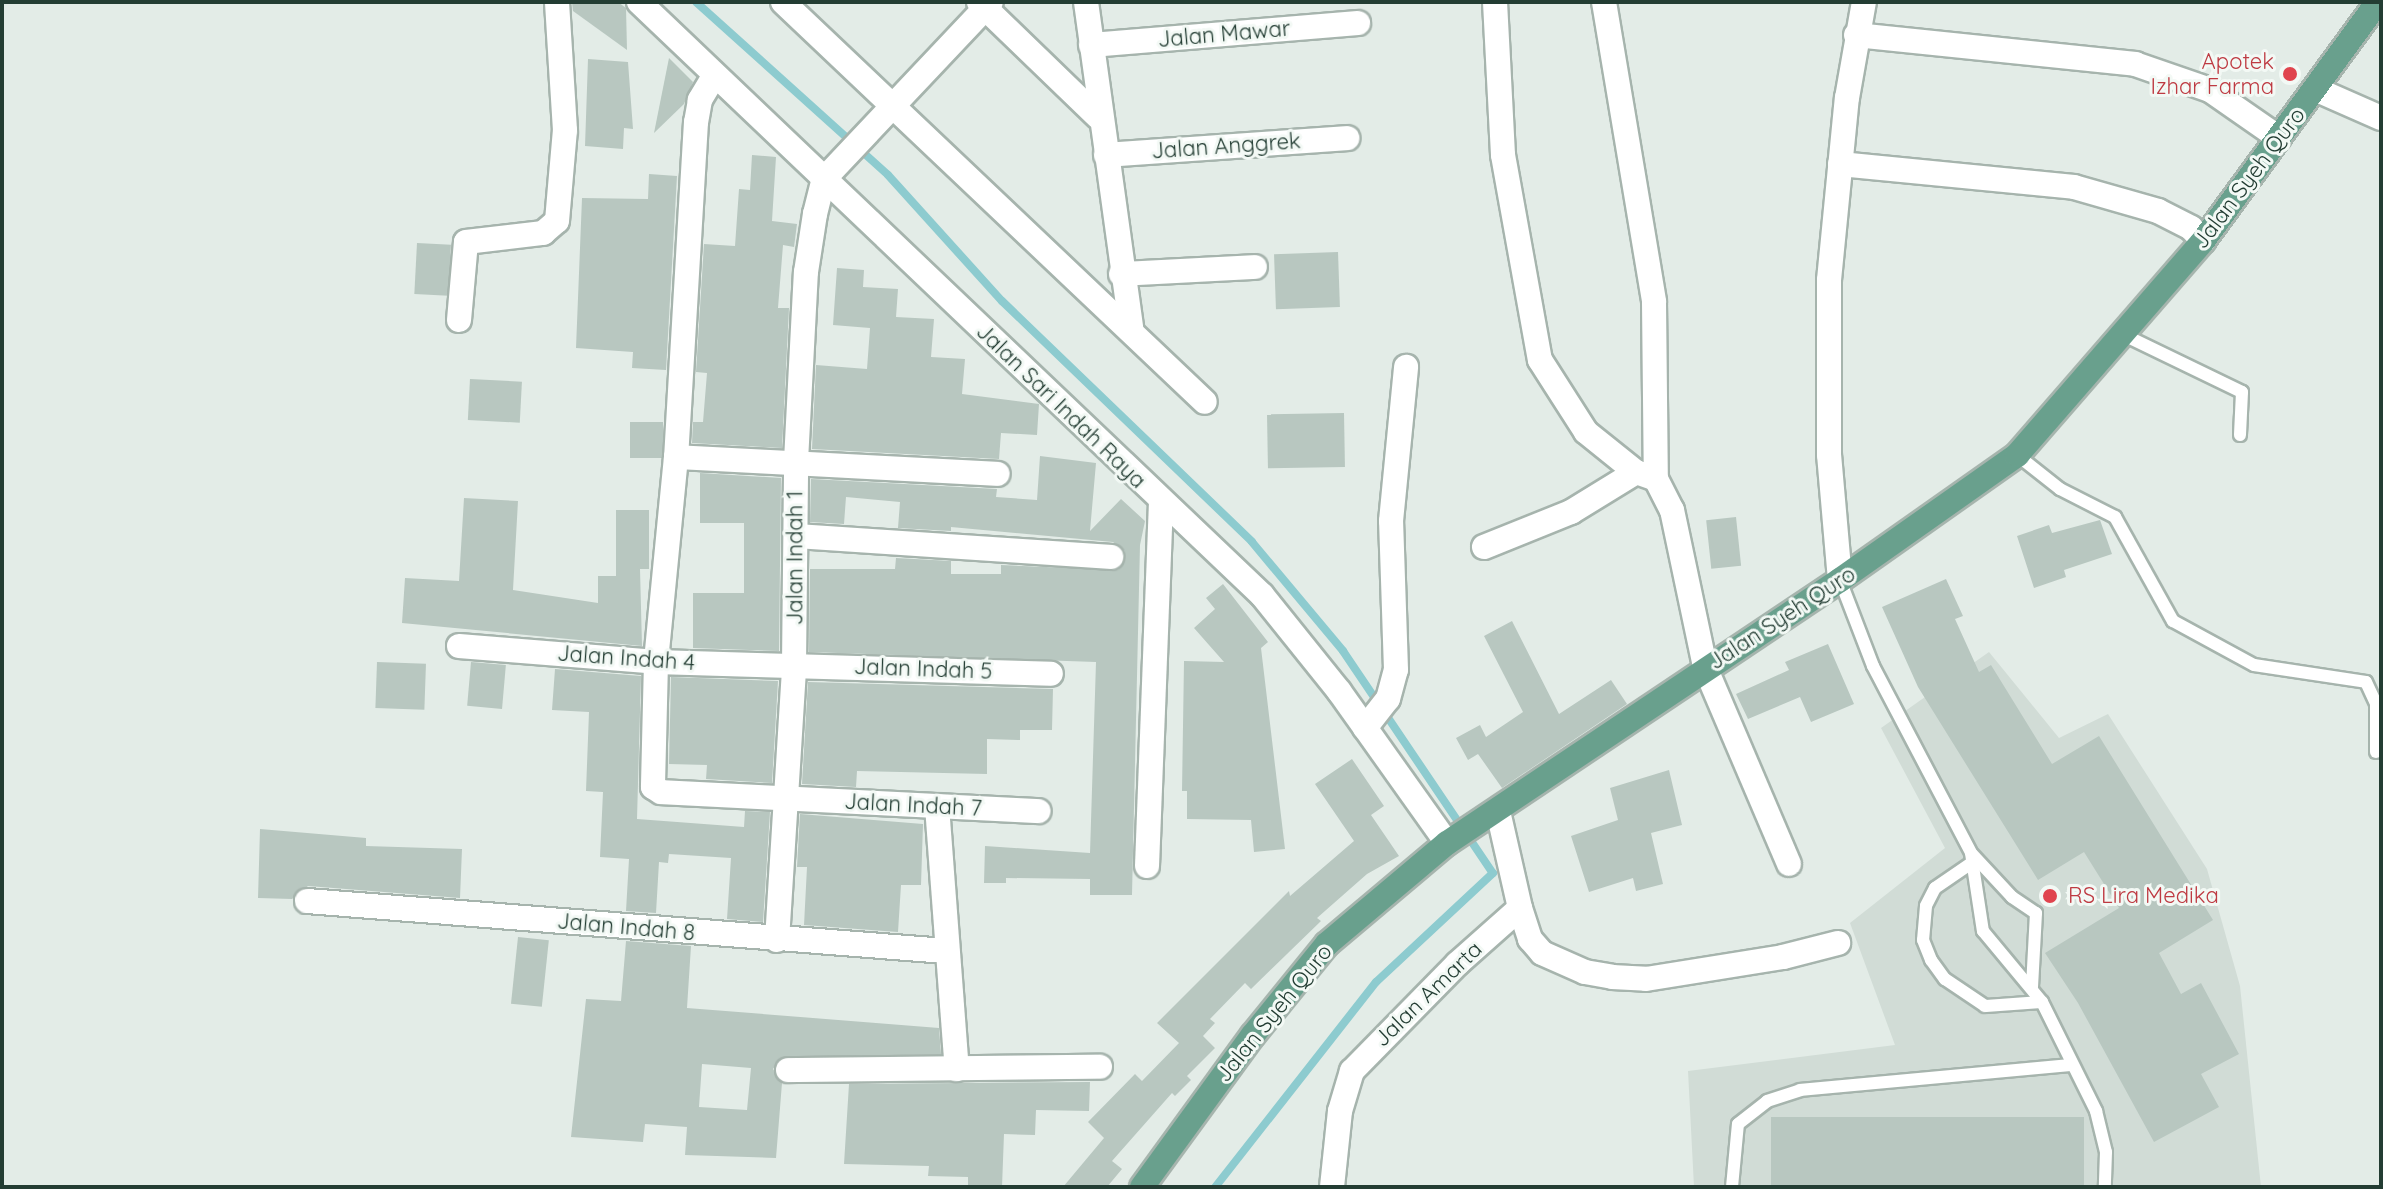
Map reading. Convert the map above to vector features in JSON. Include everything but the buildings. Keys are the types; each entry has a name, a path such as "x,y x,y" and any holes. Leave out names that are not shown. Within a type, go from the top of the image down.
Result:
{"main road":[{"name":"Jalan Syeh Quro","path":"1142,1187 1253,1035 1327,944 1450,842 1705,667 1840,580 2017,455 2203,241 2378,2"}],"street":[{"path":"459,320 466,242 543,233 557,221 565,130 557,2"},
{"name":"Jalan Sari Indah Raya","path":"639,2 713,78 830,173 1161,501 1262,595 1376,715 1450,842"},
{"path":"783,2 1131,328 1205,402"},
{"path":"1086,2 1098,117 1131,328"},
{"path":"1495,2 1503,155 1540,360 1586,432 1646,475 1672,510 1705,667 1789,864"},
{"path":"1604,2 1654,302 1646,475"},
{"path":"1840,580 1827,386 1829,280 1856,35 1864,2"},
{"path":"830,173 894,108 985,4 1098,117"},
{"name":"Jalan Mawar","path":"1091,45 1358,23"},
{"path":"1856,35 2135,64 2210,90 2279,138"},
{"path":"656,662 676,457 696,122 704,89 713,78"},
{"path":"2315,89 2381,118"},
{"name":"Jalan Anggrek","path":"1106,155 1347,138"},
{"path":"1840,164 2074,187 2158,211 2203,241"},
{"name":"Jalan Indah 1","path":"777,940 794,666 796,461 809,241 830,173"},
{"path":"1121,274 1255,267"},
{"path":"1376,715 1396,670 1391,521 1406,367"},
{"path":"676,457 998,474"},
{"path":"1484,547 1571,512 1646,475"},
{"path":"1147,866 1161,501"},
{"path":"797,536 1111,557"},
{"name":"Jalan Indah 4","path":"459,646 656,662 794,666"},
{"name":"Jalan Indah 7","path":"656,662 655,790 1039,811"},
{"name":"Jalan Indah 5","path":"794,666 1051,674"},
{"path":"937,806 945,951 957,1069"},
{"path":"1492,815 1530,939 1542,953 1585,972 1646,979 1783,957 1838,943"},
{"name":"Jalan Indah 8","path":"307,901 945,951"},
{"name":"Jalan Amarta","path":"1332,1187 1340,1111 1352,1071 1457,964 1520,908"},
{"path":"788,1070 1100,1067"}],"lane":[{"path":"2124,335 2242,392 2240,435"},
{"path":"2017,455 2060,489 2115,517 2173,621 2254,665 2366,682 2376,703 2376,752"},
{"path":"1840,580 1873,666 1972,857 2012,897 2036,913 2032,989"},
{"path":"1972,857 1983,931 2042,1002 2103,1132 2105,1187"},
{"path":"1972,857 1935,888 1926,906 1923,940 1931,960 1945,979 1985,1006 2042,1002"},
{"path":"1732,1187 1738,1124 1767,1101 1800,1090 2070,1065"}],"shaded area":[{"name":"RS Lira Medika","path":"1989,652 2059,738 2108,714 2207,869 2240,986 2261,1187 1694,1187 1688,1071 1895,1045 1850,923 1945,848 1881,728"}],"waterway":[{"path":"696,2 888,175 1002,301 1252,542 1343,651 1493,873 1376,982 1215,1187"}],"place":[{"name":"Apotek Izhar Farma","path":"2290,74"},
{"name":"RS Lira Medika","path":"2050,896"}]}
